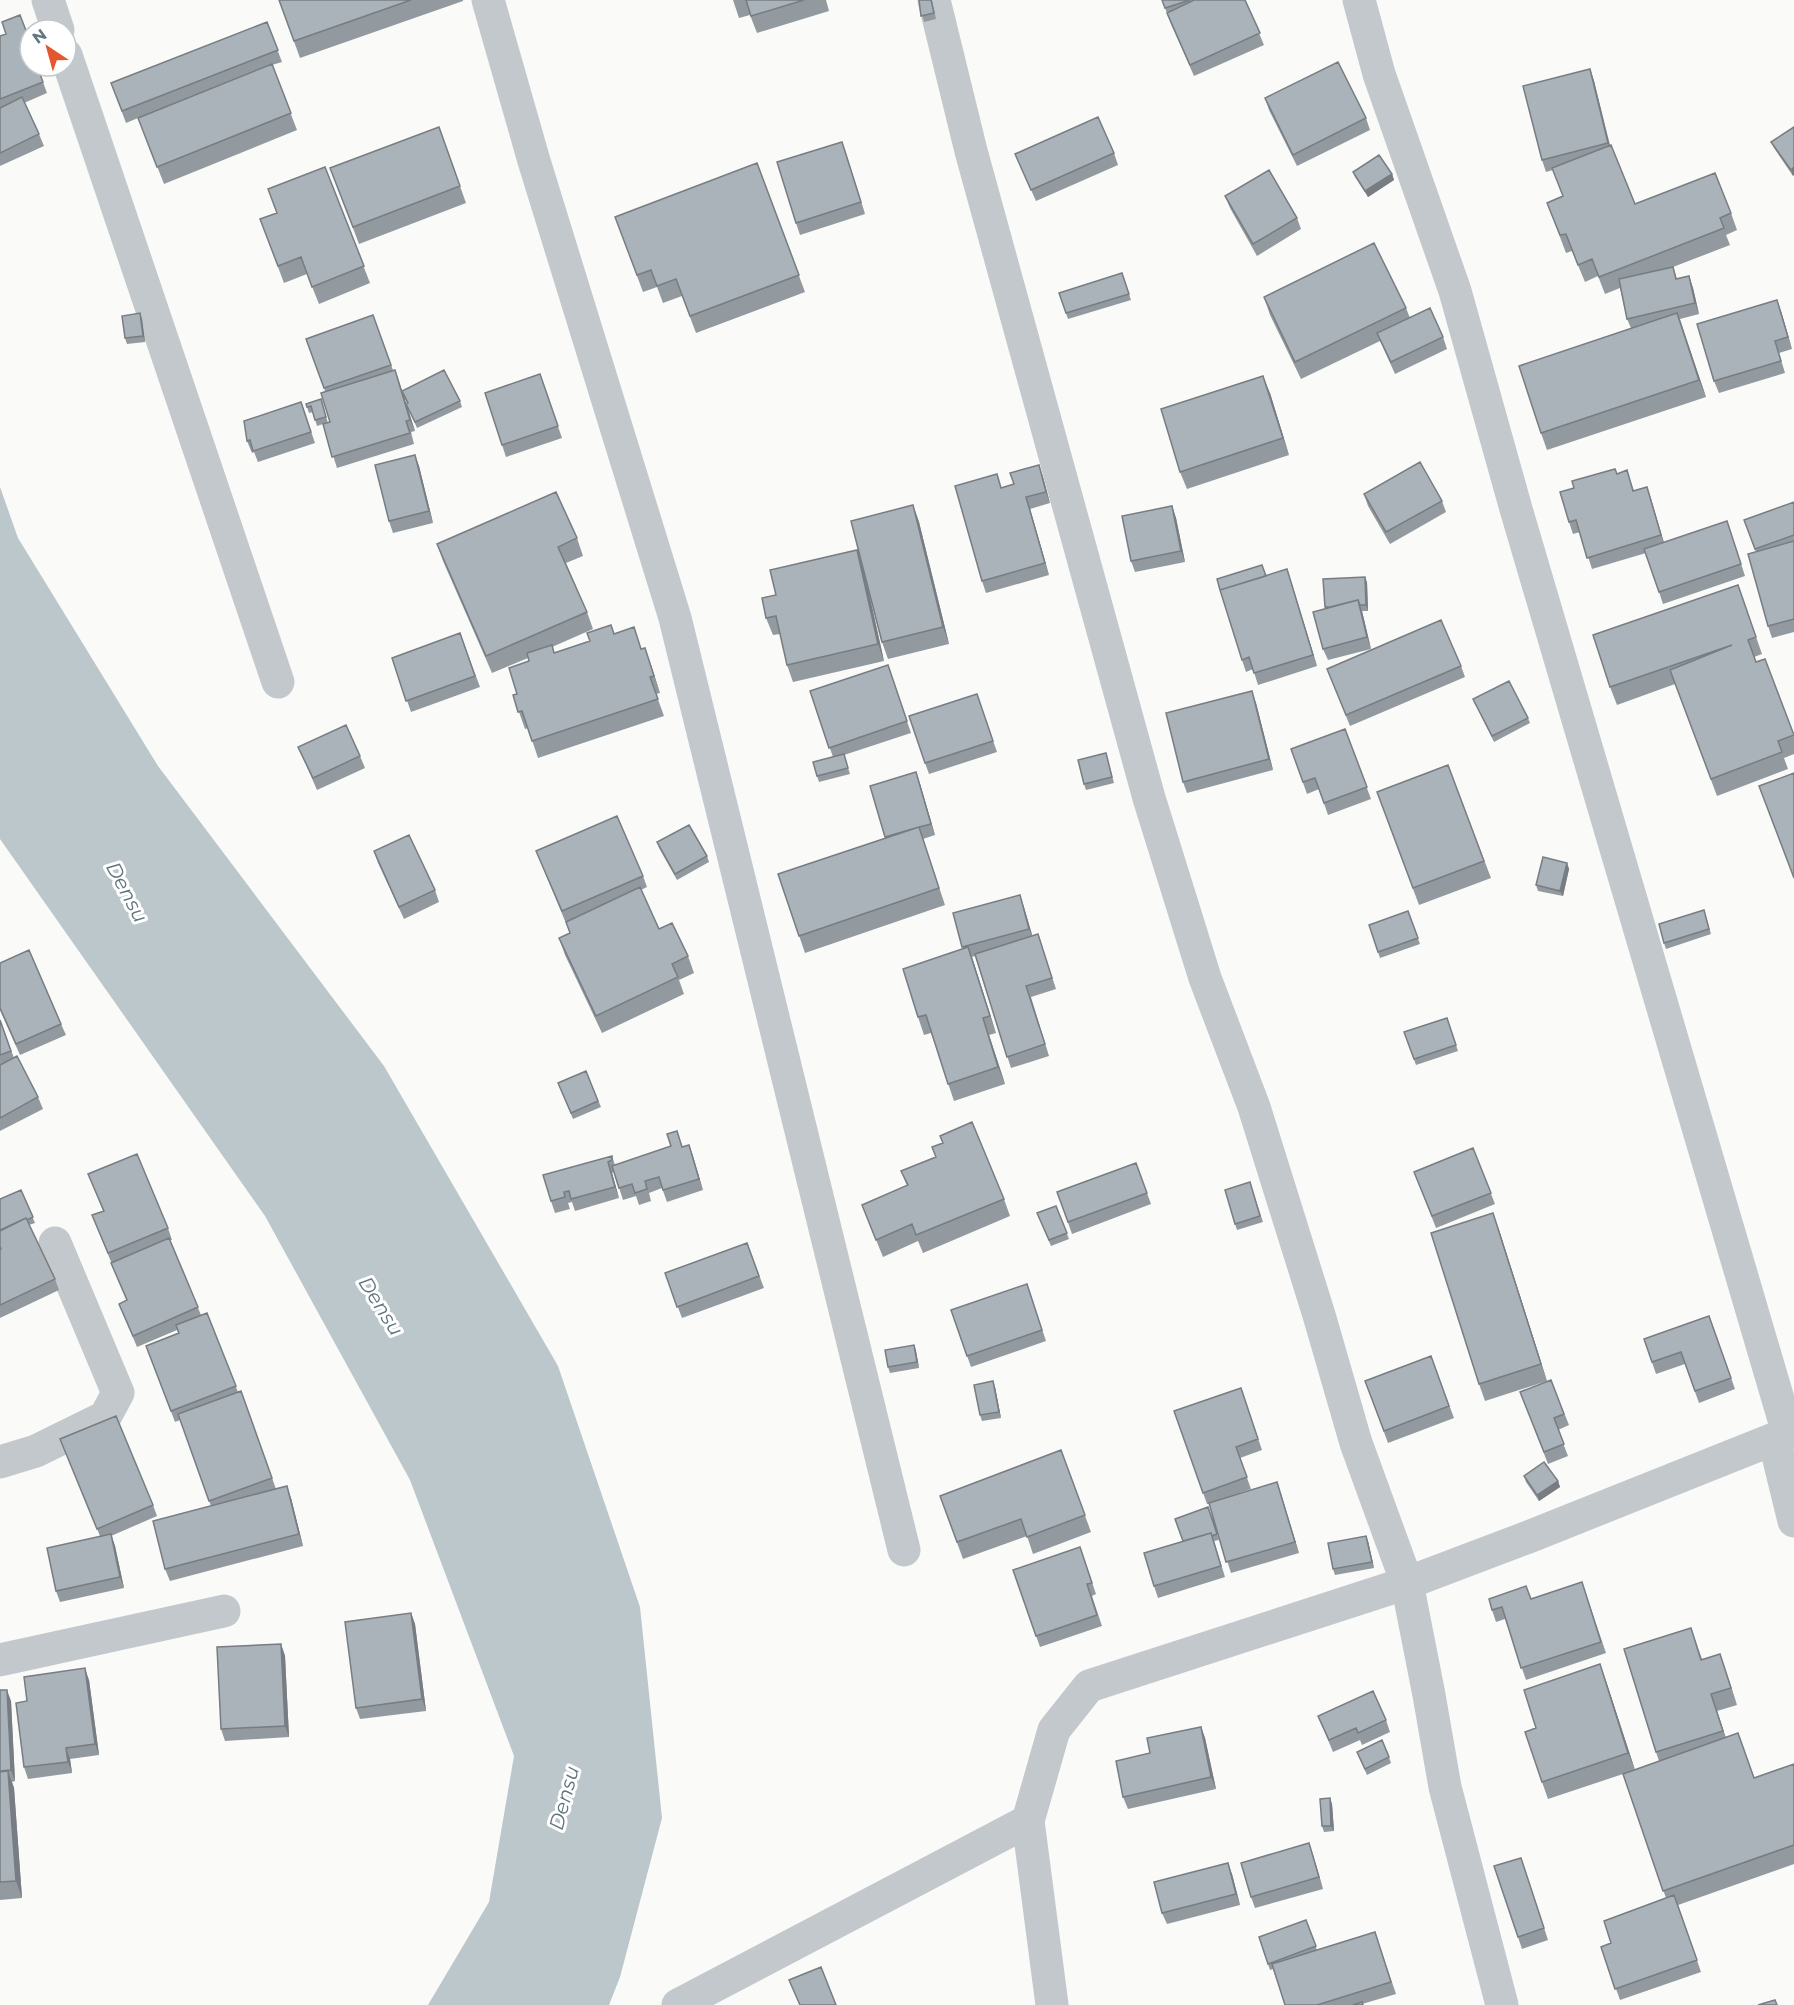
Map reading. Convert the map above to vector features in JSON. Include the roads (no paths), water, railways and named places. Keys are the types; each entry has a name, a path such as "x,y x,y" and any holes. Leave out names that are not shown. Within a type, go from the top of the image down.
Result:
{"street":[{"path":"48,0 54,18"},
{"path":"488,0 534,161 675,618 904,1550"},
{"path":"934,0 971,151 1149,798 1205,978 1254,1107 1356,1443 1407,1583 1444,1787 1502,2005"},
{"path":"1359,0 1379,74 1455,291 1515,509 1785,1434 1794,1521"},
{"path":"74,78 278,682"},
{"path":"0,1462 36,1451 105,1417 118,1393 55,1244"},
{"path":"1052,2005 1028,1821 1054,1730 1089,1686 1407,1583 1785,1434"},
{"path":"0,1660 224,1611"},
{"path":"678,2005 1028,1821"}],"water":[{"name":"Densu","path":"0,487 18,538 158,766 384,1066 558,1366 640,1607 662,1818 620,1977 609,2005 428,2005 489,1902 514,1756 410,1480 265,1216 0,839"}]}
